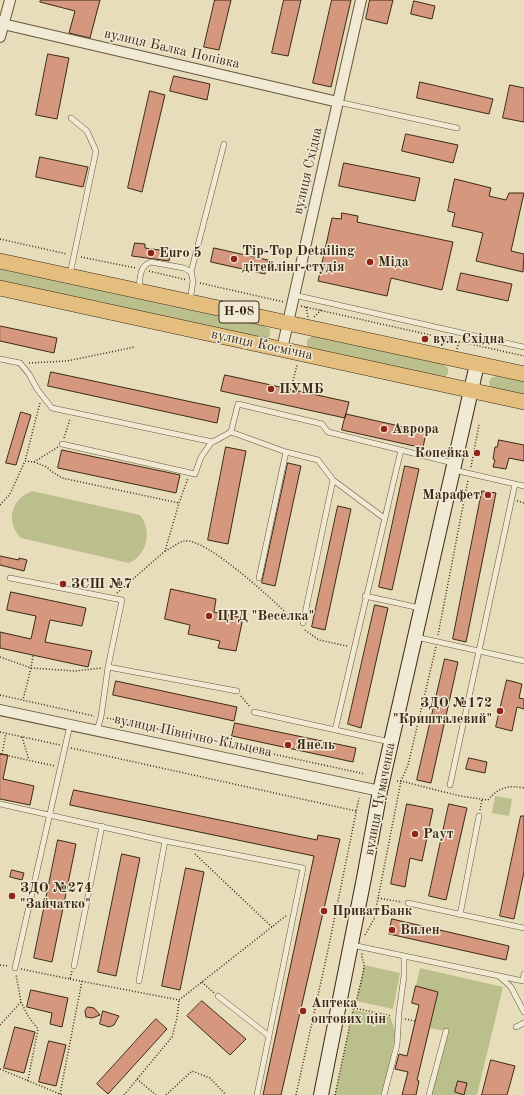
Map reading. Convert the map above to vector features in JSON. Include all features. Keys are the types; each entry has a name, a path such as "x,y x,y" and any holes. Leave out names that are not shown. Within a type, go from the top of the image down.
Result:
{"main road":[{"name":"вулиця Космічна","path":"0,261 524,374"},
{"name":"вулиця Космічна","path":"0,288 524,402"}],"street":[{"path":"0,37 2,23 10,0"},
{"name":"вулиця Східна","path":"282,349 361,0"},
{"name":"вулиця Балка Попівка","path":"2,23 338,102"},
{"name":"вулиця Чумаченка","path":"321,1095 380,791 477,364"},
{"name":"вулиця Північно-Кільцева","path":"0,710 380,791"}],"lane":[{"path":"338,102 457,128"},
{"path":"70,118 87,131 96,151 70,275"},
{"path":"190,302 193,281 191,272 224,144"},
{"path":"139,290 141,270 151,262 184,268 191,272"},
{"path":"293,299 524,347"},
{"path":"0,359 20,364 29,374 37,389 52,408 214,442"},
{"path":"62,444 195,474 201,457 214,442 231,432 238,404 322,424 328,432 401,450 454,467 470,474 524,486"},
{"path":"231,432 286,452 318,460 334,480 384,518"},
{"path":"335,730 365,596 401,450"},
{"path":"259,578 286,452"},
{"path":"303,623 334,480"},
{"path":"450,784 515,484"},
{"path":"10,578 122,600 97,730"},
{"path":"365,596 421,608"},
{"path":"415,637 524,661"},
{"path":"108,667 237,691"},
{"path":"254,712 391,742"},
{"path":"15,968 70,725"},
{"path":"0,804 165,841 303,868 257,1095"},
{"path":"460,915 479,816"},
{"path":"74,966 102,826"},
{"path":"139,981 165,841"},
{"path":"408,903 524,928"},
{"path":"351,945 523,981 524,974"},
{"path":"384,1095 397,1045 404,976 404,956"},
{"path":"498,976 511,987 524,1012"},
{"path":"218,996 269,1036"},
{"path":"516,1028 524,1023"},
{"path":"429,1095 446,1032"}],"path":[{"path":"0,239 193,281 293,299 524,356"},
{"path":"20,364 67,361 135,347"},
{"path":"293,381 298,363"},
{"path":"0,506 10,494 25,461 42,395"},
{"path":"34,462 62,444 72,412"},
{"path":"365,935 374,919 401,781 408,765 437,642 479,425"},
{"path":"25,461 34,462 47,467 62,478 179,503"},
{"path":"165,552 179,503 190,472"},
{"path":"111,598 165,552 184,541 199,543 215,553 256,586 300,626 319,640 354,648"},
{"path":"23,700 34,656"},
{"path":"0,657 31,668 75,671 108,667"},
{"path":"237,691 254,712"},
{"path":"0,695 365,774"},
{"path":"0,732 356,810"},
{"path":"6,733 1,754 60,767"},
{"path":"22,737 29,760"},
{"path":"396,780 460,796 488,800 493,794 506,787 524,788"},
{"path":"296,1095 330,942 359,798"},
{"path":"479,816 482,799"},
{"path":"184,844 272,927"},
{"path":"378,898 408,903"},
{"path":"124,1095 172,1037 177,1018 179,1000 294,909"},
{"path":"335,1095 364,965 361,958 362,953"},
{"path":"0,964 179,1000"},
{"path":"70,979 74,966"},
{"path":"15,968 21,1002 28,1016 38,1029 27,1081"},
{"path":"0,1069 61,1095 82,981"},
{"path":"202,982 218,996"},
{"path":"0,1025 21,1002"},
{"path":"354,1008 415,1021"},
{"path":"166,1095 192,1071 210,1078 226,1095"},
{"path":"137,1079 156,1095"}],"green space":[{"path":"0,269 264,326 270,329 270,335 266,340 0,284"},
{"path":"310,337 442,364 448,368 448,373 445,378 311,351 307,347 307,341"},
{"path":"496,376 524,382 524,396 490,387 489,382 491,378"},
{"path":"32,491 140,515 144,521 147,535 144,548 135,559 129,563 21,538 13,525 13,512 19,499"},
{"path":"495,796 512,799 509,816 492,813"},
{"path":"364,965 400,973 393,1009 356,1001"},
{"path":"420,968 503,987 477,1095 429,1095 446,1031 430,1028 438,992 416,986"},
{"path":"353,1010 390,1017 396,1032 383,1095 335,1095"}],"building":[{"path":"41,0 100,0 90,38 69,33 75,11 40,2"},
{"path":"215,0 231,0 219,50 204,47"},
{"path":"284,0 301,0 288,56 272,53"},
{"path":"332,0 351,0 331,87 313,83"},
{"path":"370,0 393,0 387,24 366,19"},
{"path":"414,1 435,6 432,19 411,14"},
{"path":"48,54 69,58 57,119 36,115"},
{"path":"174,76 210,84 207,100 170,91"},
{"path":"420,82 493,99 489,114 417,98"},
{"path":"510,85 524,88 524,122 503,118"},
{"path":"150,91 165,95 142,192 128,188"},
{"path":"406,134 458,145 453,163 402,151"},
{"path":"40,157 88,167 83,187 36,177"},
{"path":"344,163 420,178 415,201 339,186"},
{"path":"455,179 491,188 489,196 506,200 509,193 524,193 511,251 524,254 523,272 476,261 483,233 452,226 455,213 448,211"},
{"path":"342,213 358,216 357,222 453,242 442,290 391,278 387,296 318,281 332,218 341,219"},
{"name":"Euro 5","path":"135,243 145,244 145,248 159,250 160,247 171,249 169,261 132,256"},
{"path":"214,248 268,260 265,274 211,262"},
{"path":"461,273 512,284 508,301 457,290"},
{"path":"0,326 57,338 54,353 0,341"},
{"path":"51,372 220,408 217,423 48,386"},
{"path":"225,375 349,402 345,418 221,391"},
{"path":"21,412 31,415 16,465 6,463"},
{"path":"346,414 426,432 423,448 342,430"},
{"path":"499,440 524,445 524,461 509,458 506,469 493,467 495,460 493,459 495,447 497,447"},
{"path":"226,447 246,451 228,544 208,540"},
{"path":"62,450 180,475 176,493 58,468"},
{"path":"288,463 301,466 275,586 262,583"},
{"path":"405,466 419,469 392,590 379,587"},
{"path":"482,491 496,493 466,642 453,639"},
{"path":"338,506 351,509 325,630 312,627"},
{"path":"0,556 27,560 24,571 0,565"},
{"name":"ЦРД \"Веселка\"","path":"171,589 216,599 214,612 243,618 236,651 218,648 220,641 188,634 190,625 165,619"},
{"path":"11,592 86,608 82,626 50,620 45,642 92,651 88,667 0,648 0,632 31,639 36,616 7,610"},
{"path":"375,605 388,608 361,728 348,724"},
{"path":"445,659 458,662 431,783 417,780"},
{"name":"ЗДО №172 \"Кришталевий\"","path":"507,680 522,684 519,698 524,699 524,709 517,707 512,731 496,727"},
{"path":"116,681 237,707 234,721 113,695"},
{"path":"235,723 356,748 353,762 232,736"},
{"path":"0,754 8,755 3,779 34,786 30,805 0,799"},
{"path":"469,758 487,762 485,773 466,769"},
{"path":"74,790 317,840 318,835 340,839 281,1095 263,1095 314,856 70,805"},
{"name":"Раут","path":"407,804 433,809 422,861 410,858 405,887 391,884"},
{"path":"449,804 467,808 446,900 429,896"},
{"path":"521,816 524,816 524,872 514,919 500,916"},
{"path":"58,840 76,844 52,962 34,958"},
{"path":"122,854 140,858 116,976 98,972"},
{"path":"186,868 204,872 180,990 162,986"},
{"path":"12,870 24,873 22,880 10,877"},
{"path":"392,919 509,946 506,960 389,934"},
{"path":"416,986 438,992 417,1080 419,1081 416,1095 402,1095 408,1072 395,1069 399,1054 407,1056 419,1005 412,1003"},
{"path":"31,990 68,998 62,1027 50,1024 52,1013 27,1007"},
{"path":"202,1001 246,1039 230,1055 187,1016"},
{"path":"88,1007 94,1008 100,1015 92,1018 86,1017 85,1011"},
{"path":"103,1011 119,1016 114,1025 109,1027 100,1024"},
{"path":"156,1019 167,1029 108,1094 97,1084"},
{"path":"15,1027 35,1032 24,1073 4,1068"},
{"path":"49,1041 66,1045 56,1086 39,1082"},
{"path":"491,1060 515,1066 507,1095 482,1095"},
{"path":"458,1081 467,1083 464,1095 455,1092"}],"place":[{"name":"Euro 5","path":"151,253"},
{"name":"Tip-Top Detailing дітейлiнг-студiя","path":"234,259"},
{"name":"Міда","path":"370,262"},
{"name":"вул. Східна","path":"425,339"},
{"name":"ПУМБ","path":"271,389"},
{"name":"Аврора","path":"384,429"},
{"name":"Копейка","path":"477,453"},
{"name":"Марафет","path":"488,495"},
{"name":"ЗСШ №7","path":"63,584"},
{"name":"ЦРД \"Веселка\"","path":"209,616"},
{"name":"ЗДО №172 \"Кришталевий\"","path":"500,711"},
{"name":"Янель","path":"288,745"},
{"name":"Раут","path":"415,834"},
{"name":"ЗДО №274 \"Зайчатко\"","path":"12,896"},
{"name":"ПриватБанк","path":"324,911"},
{"name":"Вилен","path":"392,930"},
{"name":"Аптека оптових цін","path":"303,1011"}]}
